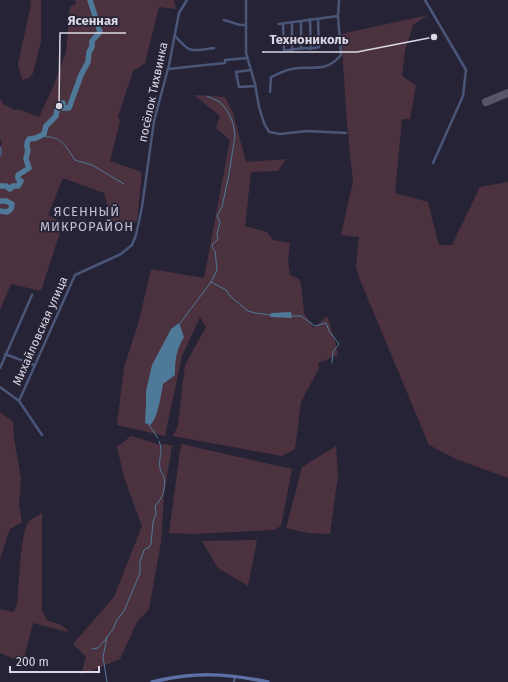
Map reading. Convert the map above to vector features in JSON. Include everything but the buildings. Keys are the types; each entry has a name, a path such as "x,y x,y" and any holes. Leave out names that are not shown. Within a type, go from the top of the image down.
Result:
{"main road":[{"path":"152,682 174,676 215,674 235,675 268,682"}],"street":[{"name":"посёлок Тихвинка","path":"75,275 121,254 132,245 136,235 142,207 154,120 168,69 179,13 187,0"},
{"path":"246,0 246,53 259,107 264,123 269,132 280,134 306,131 346,133"},
{"path":"270,92 271,77 291,69 326,67 335,62 341,55 338,16 339,0"},
{"path":"425,0 466,70 463,96 433,163"},
{"path":"279,24 338,16"},
{"path":"310,19 311,49"},
{"path":"283,23 284,50 292,51 311,49 319,47 318,19"},
{"path":"224,20 240,25 246,25"},
{"path":"300,21 301,49"},
{"path":"292,22 292,51"},
{"path":"174,36 186,49 192,50 214,48"},
{"path":"168,69 225,63 225,60 247,58"},
{"path":"250,70 236,72 238,87 255,86"},
{"path":"0,147 0,155"},
{"name":"Михайловская улица","path":"42,435 19,401 75,275"},
{"path":"0,368 32,295"},
{"path":"5,354 34,365"},
{"path":"0,387 19,401"},
{"path":"234,682 235,675"}],"shaded area":[{"path":"30,0 41,0 41,41 33,73 29,78 22,80 18,64 31,5"},
{"path":"75,0 174,0 176,9 159,7 145,63 133,71 118,116 120,121 110,161 142,172 137,222 112,222 104,193 63,178 48,215 63,223 41,291 11,284 0,310 0,153 2,142 0,140 0,99 3,104 15,110 21,110 39,117 54,85 66,52 70,6 76,4"},
{"path":"428,15 413,25 405,51 402,76 416,85 410,119 402,119 395,193 428,202 439,245 452,245 480,187 508,182 508,478 456,459 429,445 360,280 356,267 359,237 341,235 353,181 347,123 341,34"},
{"path":"194,95 225,97 233,113 246,162 286,159 278,171 251,172 245,226 267,232 273,240 290,243 288,260 290,275 299,279 301,284 304,313 314,328 327,316 335,341 338,355 318,363 319,368 301,402 295,449 282,456 173,436 178,425 185,365 206,327 200,317 182,356 165,436 117,425 124,367 139,321 151,269 204,278 230,140 216,128 220,116"},
{"path":"0,412 13,422 14,438 21,479 19,505 22,522 10,529 0,559"},
{"path":"131,436 158,444 172,445 164,495 161,542 149,609 137,622 120,659 81,675 86,657 73,644 114,597 142,526 124,477 117,447"},
{"path":"181,444 292,469 281,526 273,530 195,534 169,533"},
{"path":"336,446 338,475 330,534 308,533 286,528 302,467"},
{"path":"42,513 42,610 47,620 61,625 68,630 68,632 33,623 23,662 0,653 0,609 13,612 17,605 20,561 26,527 29,521"},
{"path":"257,540 248,586 218,568 202,541"}],"water":[{"path":"291,312 292,318 270,317 271,313"},
{"path":"179,323 184,337 176,355 175,375 163,384 157,412 153,422 150,425 145,423 146,391 152,365 171,329"}],"waterway":[{"path":"0,186 6,186 10,189 13,186 18,186 21,181 18,179 18,175 29,168 26,159 28,150 27,144 29,139 36,138 44,134 46,126 56,116 57,110 63,103 63,108 69,108 81,75 88,62 92,41 100,32 90,0"},
{"path":"178,326 211,282 217,270 215,251 212,245 218,239 217,234 220,222 217,216 222,207 235,136 233,123 228,112 220,102 207,96"},
{"path":"44,134 46,137 56,138 60,141 75,160 92,165 124,184"},
{"path":"0,201 6,201 12,204 11,209 7,212 0,211"},
{"path":"211,282 226,290 231,297 248,311 271,315"},
{"path":"292,316 301,316 315,326 326,323 329,331 339,344 333,352 332,363"},
{"path":"149,425 158,438"},
{"path":"92,649 98,648 105,640 124,611 140,573 140,562 144,550 151,544 153,522 156,514 155,506 162,496 165,485 164,477 160,469 161,448 159,441"},
{"path":"107,637 103,657 107,682"}],"taxiway":[{"path":"486,102 508,93"}],"place":[{"name":"Технониколь","path":"434,37"},
{"name":"Ясенная","path":"59,106"}],"district":[{"name":"ЯСЕННЫЙ МИКРОРАЙОН","path":"87,218"}]}
